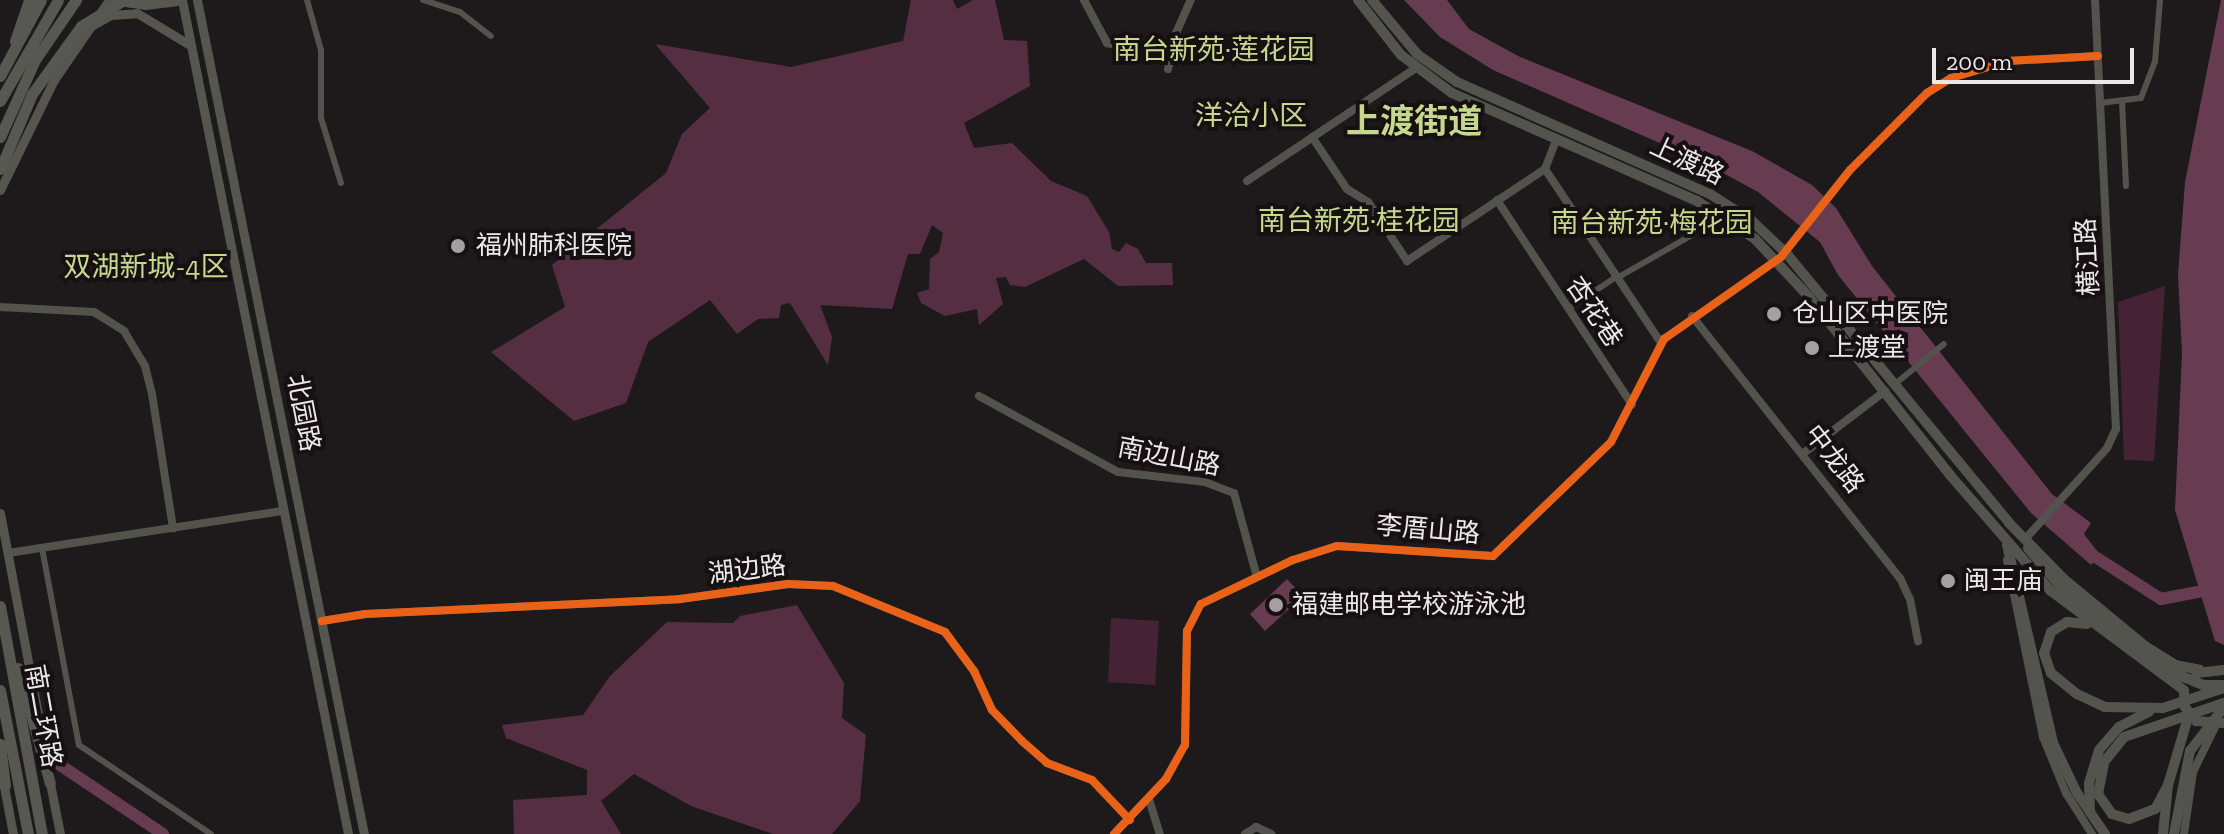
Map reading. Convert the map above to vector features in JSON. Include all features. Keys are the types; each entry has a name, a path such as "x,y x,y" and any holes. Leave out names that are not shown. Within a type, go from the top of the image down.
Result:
{"highway":[{"path":"0,101 3,77 29,0"},
{"path":"12,48 43,0"},
{"path":"3,77 58,0"},
{"path":"0,137 76,0"},
{"path":"117,0 145,4 179,0"},
{"path":"0,169 26,92 81,26 124,0"},
{"path":"1,612 50,783"},
{"name":"南二环路","path":"1,612 42,834"},
{"name":"南二环路","path":"0,690 28,834"},
{"path":"0,744 5,786"}],"main road":[{"path":"3,77 43,0"},
{"path":"0,190 54,80 109,0"},
{"name":"北园路","path":"179,0 348,834"},
{"name":"北园路","path":"197,0 364,834"},
{"name":"上渡路","path":"1358,0 1416,68 1467,101 1705,205 1776,261 2051,591 2093,626 2184,690"},
{"name":"上渡路","path":"1372,0 1417,54 1457,82 1710,194 1752,221 1786,253 2009,523 2030,533 2064,579 2145,646 2175,665 2200,670 2224,670"},
{"path":"88,27 111,15 137,13 190,45"},
{"path":"0,513 60,834"},
{"path":"2009,523 2060,586 2119,636 2181,676 2203,685 2224,687"},
{"path":"2006,540 2053,743 2105,834"},
{"path":"2093,626 2067,622 2046,641 2044,653 2051,673 2086,700 2131,710 2163,708"},
{"path":"2200,670 2184,690 2192,717 2171,777 2155,809 2129,819 2112,814 2098,794 2104,762 2124,737 2224,705"},
{"path":"2090,812 2089,783 2099,750 2128,722 2224,687"},
{"path":"2174,834 2190,751 2224,705"},
{"path":"2192,717 2220,724"},
{"path":"0,766 13,834"},
{"path":"2165,834 2171,777"}],"street":[{"path":"307,0 321,50 321,118 341,183"},
{"path":"423,0 460,12 491,36"},
{"path":"1084,0 1107,43 1170,55"},
{"path":"1168,69 1170,55 1191,0"},
{"name":"横江路","path":"2030,533 2112,442 2116,422 2095,0"},
{"path":"2100,103 2141,98 2151,77 2160,0"},
{"name":"李厝山路","path":"1114,834 1171,774 1188,735 1185,675 1191,617 1204,602 1306,555 1350,544 1493,556 1607,447 1632,405 1661,343 1692,316 1786,253 1833,192 1897,121 1951,78 2019,59 2098,56"},
{"path":"1247,181 1416,68"},
{"path":"2122,101 2126,186"},
{"path":"1312,137 1347,189 1368,202 1407,261 1545,169 1556,140"},
{"path":"1545,169 1661,343"},
{"name":"杏花巷","path":"1497,200 1632,405"},
{"path":"1568,309 1692,235"},
{"path":"0,307 94,312 124,331 145,366 152,394 173,528"},
{"name":"中龙路","path":"1692,316 1805,452 1903,582 1918,641"},
{"path":"1895,384 1944,344"},
{"path":"1805,452 1885,391"},
{"name":"南边山路","path":"979,396 1118,472 1196,481 1231,491 1257,577"},
{"path":"8,553 284,511"},
{"path":"2006,540 2008,584 2043,737 2066,793 2092,834"},
{"path":"42,548 79,745 211,834"},
{"name":"湖边路","path":"322,621 365,614 680,599 788,584 833,586 945,632 974,671 992,710 1022,741 1047,763 1092,780 1130,820"},
{"path":"2184,834 2193,772 2220,724"},
{"path":"1149,799 1160,834"},
{"path":"1245,834 1256,827 1271,834"}],"shaded area":[{"path":"911,0 953,0 957,9 973,0 995,0 1004,40 1027,41 1030,86 964,123 974,148 1012,143 1051,181 1087,196 1109,232 1112,249 1119,252 1126,243 1138,249 1146,263 1172,263 1173,285 1118,286 1084,259 1025,287 1010,285 1006,277 996,278 1003,304 979,325 977,309 945,316 921,303 917,293 929,289 930,259 939,252 943,233 932,225 920,254 908,254 892,309 820,305 832,337 828,365 790,303 781,305 779,318 758,319 737,334 710,300 648,342 626,403 574,421 491,352 565,307 552,265 666,173 682,134 710,108 655,44 791,67 903,41"},
{"path":"1404,0 1447,0 1469,29 1518,56 1752,151 1812,185 1836,208 1872,266 2052,494 2091,523 2084,534 2100,555 2091,565 2031,513 1838,275 1820,242 1758,192 1703,162 1493,70 1440,37"},
{"path":"2221,0 2224,0 2224,645 2215,641 2175,510 2182,353 2178,275 2185,182"},
{"path":"2165,286 2154,461 2124,460 2118,302"},
{"name":"福建邮电学校游泳池","path":"1287,579 1303,596 1265,631 1250,614"},
{"path":"797,605 844,683 842,718 866,735 860,801 832,834 773,834 691,806 634,774 601,801 621,834 514,834 513,800 587,795 587,770 506,738 502,725 583,715 610,676 667,622 733,623 740,616"},
{"path":"1111,618 1159,621 1155,685 1108,682"}],"waterway":[{"path":"2086,551 2161,599 2224,587"},
{"path":"60,765 163,834"}],"cycle path":[{"path":"1114,834 1166,779 1185,745 1187,631 1201,604 1293,560 1337,546 1493,556 1611,442 1664,339 1781,257 1850,170 1927,93 1951,78 2008,61 2098,56"},
{"path":"322,621 365,614 680,599 788,584 833,586 945,632 974,671 992,710 1022,741 1047,763 1092,780 1130,820"}],"place":[{"name":"福州肺科医院","path":"458,246"},
{"name":"仓山区中医院","path":"1774,314"},
{"name":"上渡堂","path":"1812,348"},
{"name":"闽王庙","path":"1948,581"},
{"name":"福建邮电学校游泳池","path":"1276,605"}],"district":[{"name":"南台新苑·莲花园","path":"1214,50"},
{"name":"洋洽小区","path":"1251,116"},
{"name":"上渡街道","path":"1414,122"},
{"name":"南台新苑·桂花园","path":"1359,221"},
{"name":"南台新苑·梅花园","path":"1652,223"},
{"name":"双湖新城-4区","path":"146,267"}]}
